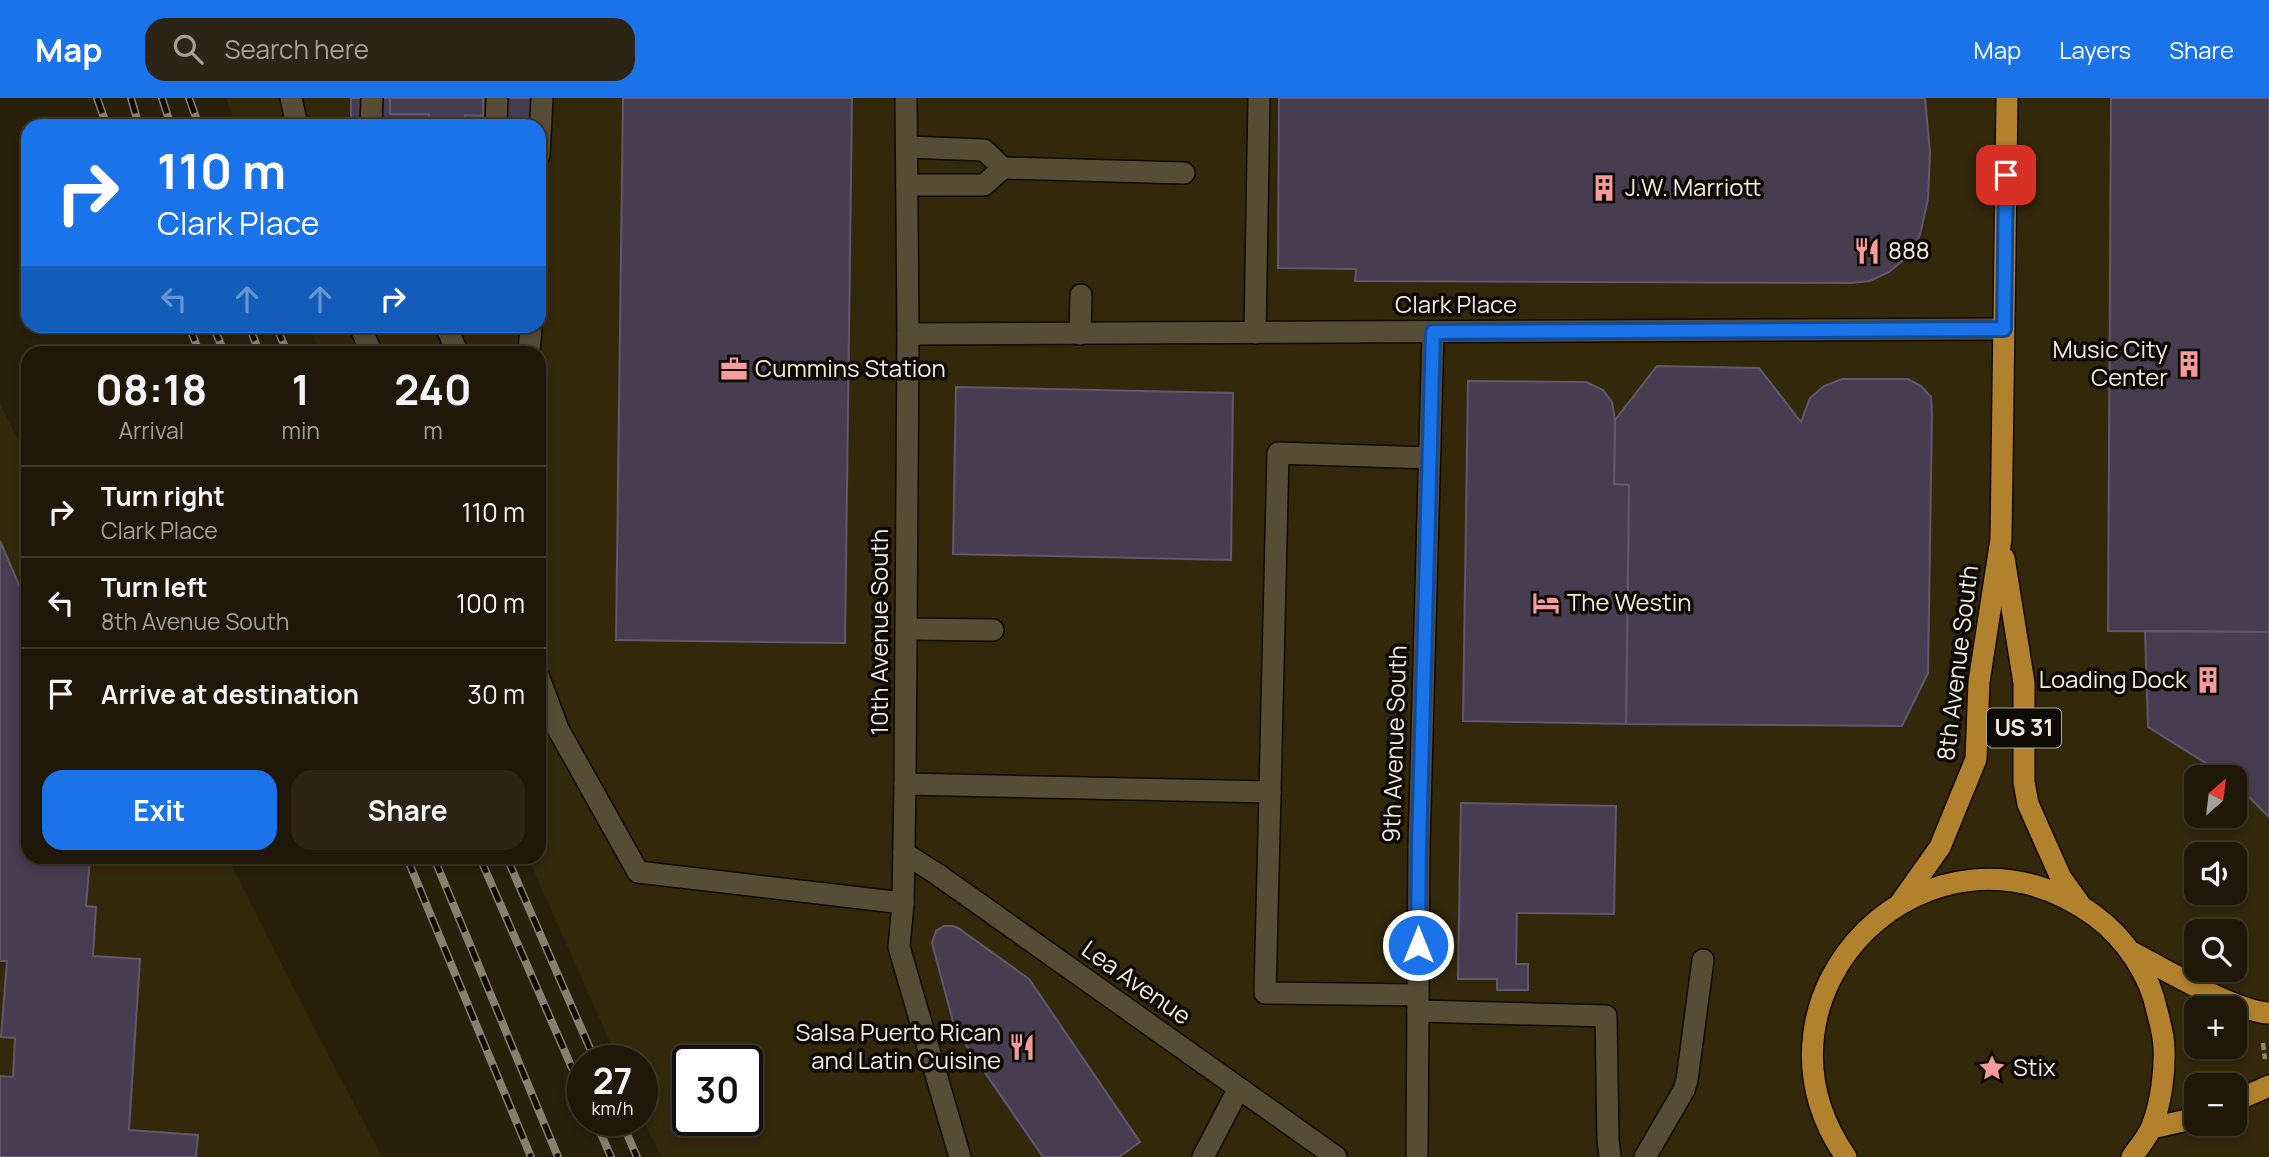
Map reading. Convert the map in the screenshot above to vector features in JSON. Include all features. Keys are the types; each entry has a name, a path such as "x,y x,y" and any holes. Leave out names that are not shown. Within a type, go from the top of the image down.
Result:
{"main road":[{"name":"8th Avenue South","path":"1901,902 1940,847 1976,759 1979,682 2001,539 2007,98"},
{"name":"8th Avenue South","path":"2001,539 2024,683 2024,782 2028,804 2062,878 2080,905"},
{"path":"1901,902 1944,884 1991,879 2037,886 2080,905"},
{"name":"US 31","path":"1845,1156 1825,1118 1814,1078 1814,1037 1823,996 1841,958 1868,926 1901,902"},
{"name":"US 31","path":"2080,905 2108,926 2131,952 2154,997 2165,1046 2160,1097 2152,1128 2132,1157"},
{"path":"2131,952 2234,1003 2260,1013 2269,1013"},
{"path":"2247,1096 2269,1086"},
{"path":"2152,1128 2184,1121"}],"street":[{"path":"291,98 296,119"},
{"path":"371,119 372,98"},
{"path":"496,119 497,98"},
{"path":"541,119 542,98"},
{"name":"10th Avenue South","path":"906,98 908,334 905,783 903,903 899,947 960,1157"},
{"path":"1255,333 1259,98"},
{"path":"907,147 984,150 1003,168 1184,173"},
{"path":"907,185 984,185 1003,168"},
{"path":"1080,334 1081,295"},
{"name":"Clark Place","path":"908,334 2004,329"},
{"name":"9th Avenue South","path":"1417,1157 1419,846 1433,332"},
{"path":"1429,457 1278,453 1265,993 1606,1016 1610,1157"},
{"path":"906,629 993,630"},
{"path":"546,696 558,729 638,872 903,903"},
{"path":"905,783 1270,792"},
{"name":"Lea Avenue","path":"904,853 1336,1157"},
{"path":"1645,1157 1684,1090 1687,1080 1703,960"},
{"path":"1203,1157 1239,1088"},
{"path":"1299,1157 1309,1138"}],"shaded area":[{"path":"226,98 2269,98 2269,1157 661,1157 651,1136 658,1136 658,1045 611,1045 531,864 546,864 546,346 318,346 312,333 546,333 546,119 234,119"},
{"path":"0,404 21,446 21,864 231,864 382,1157 0,1157"}],"building":[{"path":"351,98 534,98 534,119 351,119"},
{"path":"390,98 483,98 483,116 429,119 429,114 390,114"},
{"name":"Cummins Station","path":"623,98 852,98 845,643 616,640"},
{"name":"J.W. Marriott","path":"1279,98 1925,98 1930,152 1928,199 1920,235 1907,257 1889,272 1870,281 1355,281 1356,269 1278,268"},
{"name":"Music City Center","path":"2111,98 2269,98 2269,632 2108,631"},
{"path":"1657,366 1759,368 1801,422 1810,398 1824,386 1842,379 1908,379 1921,386 1931,397 1928,673 1902,726 1626,724 1629,485 1614,484 1615,420"},
{"name":"The Westin","path":"1468,381 1586,382 1603,390 1612,402 1615,420 1614,484 1629,485 1626,724 1463,721"},
{"path":"956,387 1233,393 1231,560 953,554"},
{"path":"0,541 21,590 21,864 90,864 86,906 96,907 93,956 140,959 129,1130 198,1135 196,1157 0,1157 0,1076 13,1077 15,1038 1,1037 7,961 0,961"},
{"name":"Loading Dock","path":"2145,631 2269,632 2269,817 2247,795 2247,765 2209,765 2148,727"},
{"path":"1461,803 1616,806 1614,914 1517,913 1516,964 1528,964 1528,990 1497,990 1497,979 1458,979"},
{"path":"944,926 958,928 1029,979 1140,1142 1119,1157 1043,1157 955,1029 932,943 936,931"}],"railway":[{"path":"97,98 104,119"},
{"path":"131,98 137,119"},
{"path":"162,98 169,119"},
{"path":"189,98 196,119"},
{"path":"192,333 197,346"},
{"path":"216,333 222,346"},
{"path":"252,333 257,346"},
{"path":"279,333 285,346"},
{"path":"409,864 531,1157"},
{"path":"436,864 558,1157"},
{"path":"483,864 567,1056"},
{"path":"510,864 588,1045"},
{"path":"602,1136 611,1157"},
{"path":"628,1136 637,1157"}],"place":[{"name":"J.W. Marriott","path":"1604,188"},
{"name":"888","path":"1867,251"},
{"name":"Music City Center","path":"2189,364"},
{"name":"Cummins Station","path":"734,369"},
{"name":"The Westin","path":"1546,603"},
{"name":"Loading Dock","path":"2208,680"},
{"name":"Salsa Puerto Rican and Latin Cuisine","path":"1022,1047"},
{"name":"Stix","path":"1992,1068"}],"route":[{"path":"1418,945 1433,332 2004,329 2006,175"}]}
